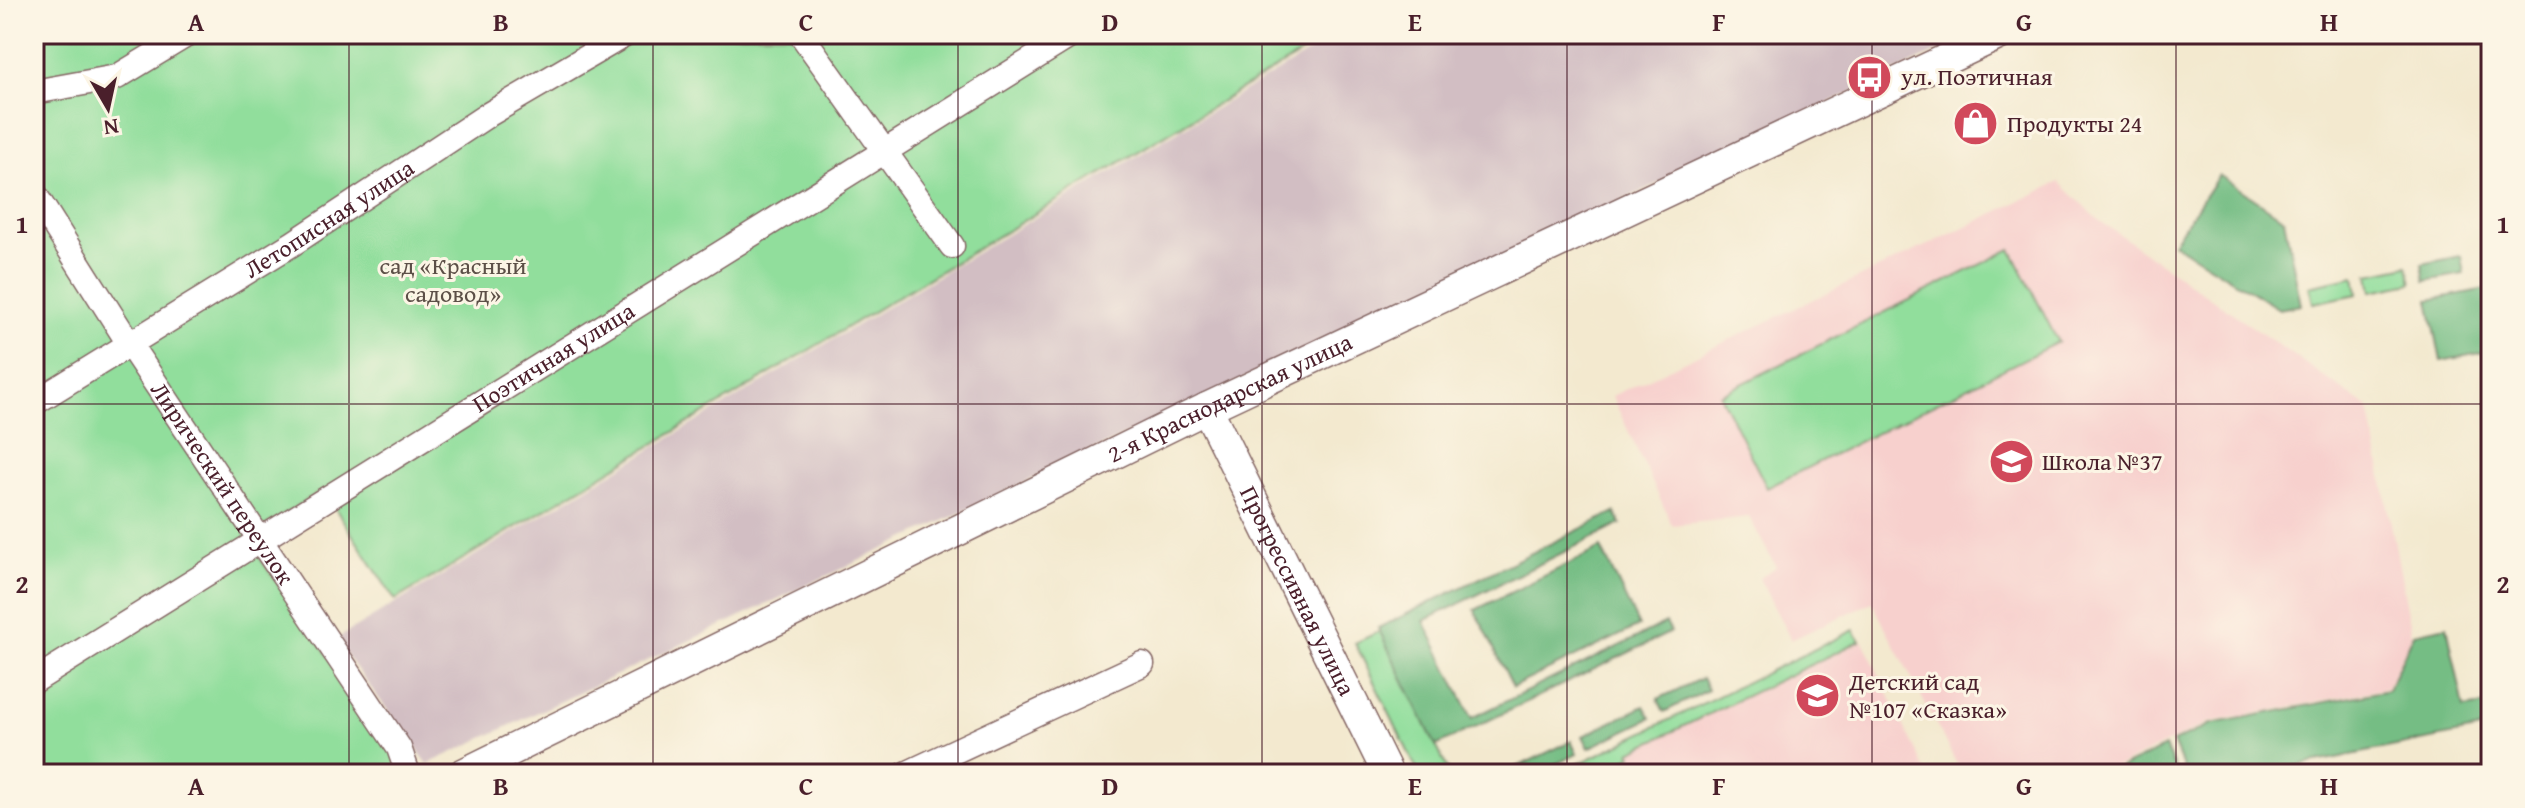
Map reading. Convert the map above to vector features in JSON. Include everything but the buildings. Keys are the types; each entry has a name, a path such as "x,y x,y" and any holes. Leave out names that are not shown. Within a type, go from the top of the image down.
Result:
{"street":[{"path":"34,92 117,77 188,34"},
{"name":"Летописная улица","path":"34,403 292,244 486,116 626,34"},
{"path":"801,34 952,246"},
{"name":"Поэтичная улица","path":"34,681 1073,34"},
{"name":"2-я Краснодарская улица","path":"463,774 1207,408 1967,41 2000,34"},
{"name":"Лирический переулок","path":"34,193 130,345 399,748 408,774"},
{"name":"Прогрессивная улица","path":"1207,408 1388,774"},
{"path":"906,774 1142,664"}],"shaded area":[{"path":"1339,34 1954,34 1958,42 428,764 335,640"},
{"name":"Школа №37","path":"2059,182 2100,221 2369,408 2412,634 2387,688 2210,722 2102,774 1962,774 1872,602 1791,640 1759,578 1776,567 1749,517 1672,525 1612,396"},
{"name":"Детский сад №107 «Сказка»","path":"1863,641 1927,774 1642,774 1631,752"}],"green space":[{"name":"сад «Красный садовод»","path":"34,34 1333,34 395,600 323,490 246,538 393,748 400,774 34,774"},
{"path":"2219,175 2284,219 2301,305 2279,309 2173,243"},
{"path":"2011,249 2058,342 1767,488 1720,395"},
{"path":"2461,256 2464,274 2425,281 2422,264"},
{"path":"2408,266 2412,283 2372,291 2369,274"},
{"path":"2355,276 2358,294 2313,303 2309,286"},
{"path":"2491,288 2491,351 2441,361 2429,300"},
{"path":"1615,512 1621,524 1424,621 1472,718 1666,623 1671,632 1436,746 1378,628"},
{"path":"1601,548 1639,626 1513,687 1475,610"},
{"path":"2447,626 2464,708 2491,704 2491,727 2257,774 2186,774 2173,742 2211,724 2388,690 2414,633"},
{"path":"1854,630 1860,641 1630,752 1632,756 1595,774 1580,774 1576,765"},
{"path":"1380,631 1450,774 1419,774 1355,643"},
{"path":"1702,678 1708,690 1664,712 1658,699"},
{"path":"1644,706 1651,718 1589,748 1583,736"},
{"path":"1571,741 1577,754 1535,774 1510,774 1509,771"},
{"path":"2165,747 2177,774 2108,774"}],"place":[{"name":"ул. Поэтичная","path":"1870,77"},
{"name":"Продукты 24","path":"1976,124"},
{"name":"Школа №37","path":"2011,462"},
{"name":"Детский сад №107 «Сказка»","path":"1818,696"}]}
